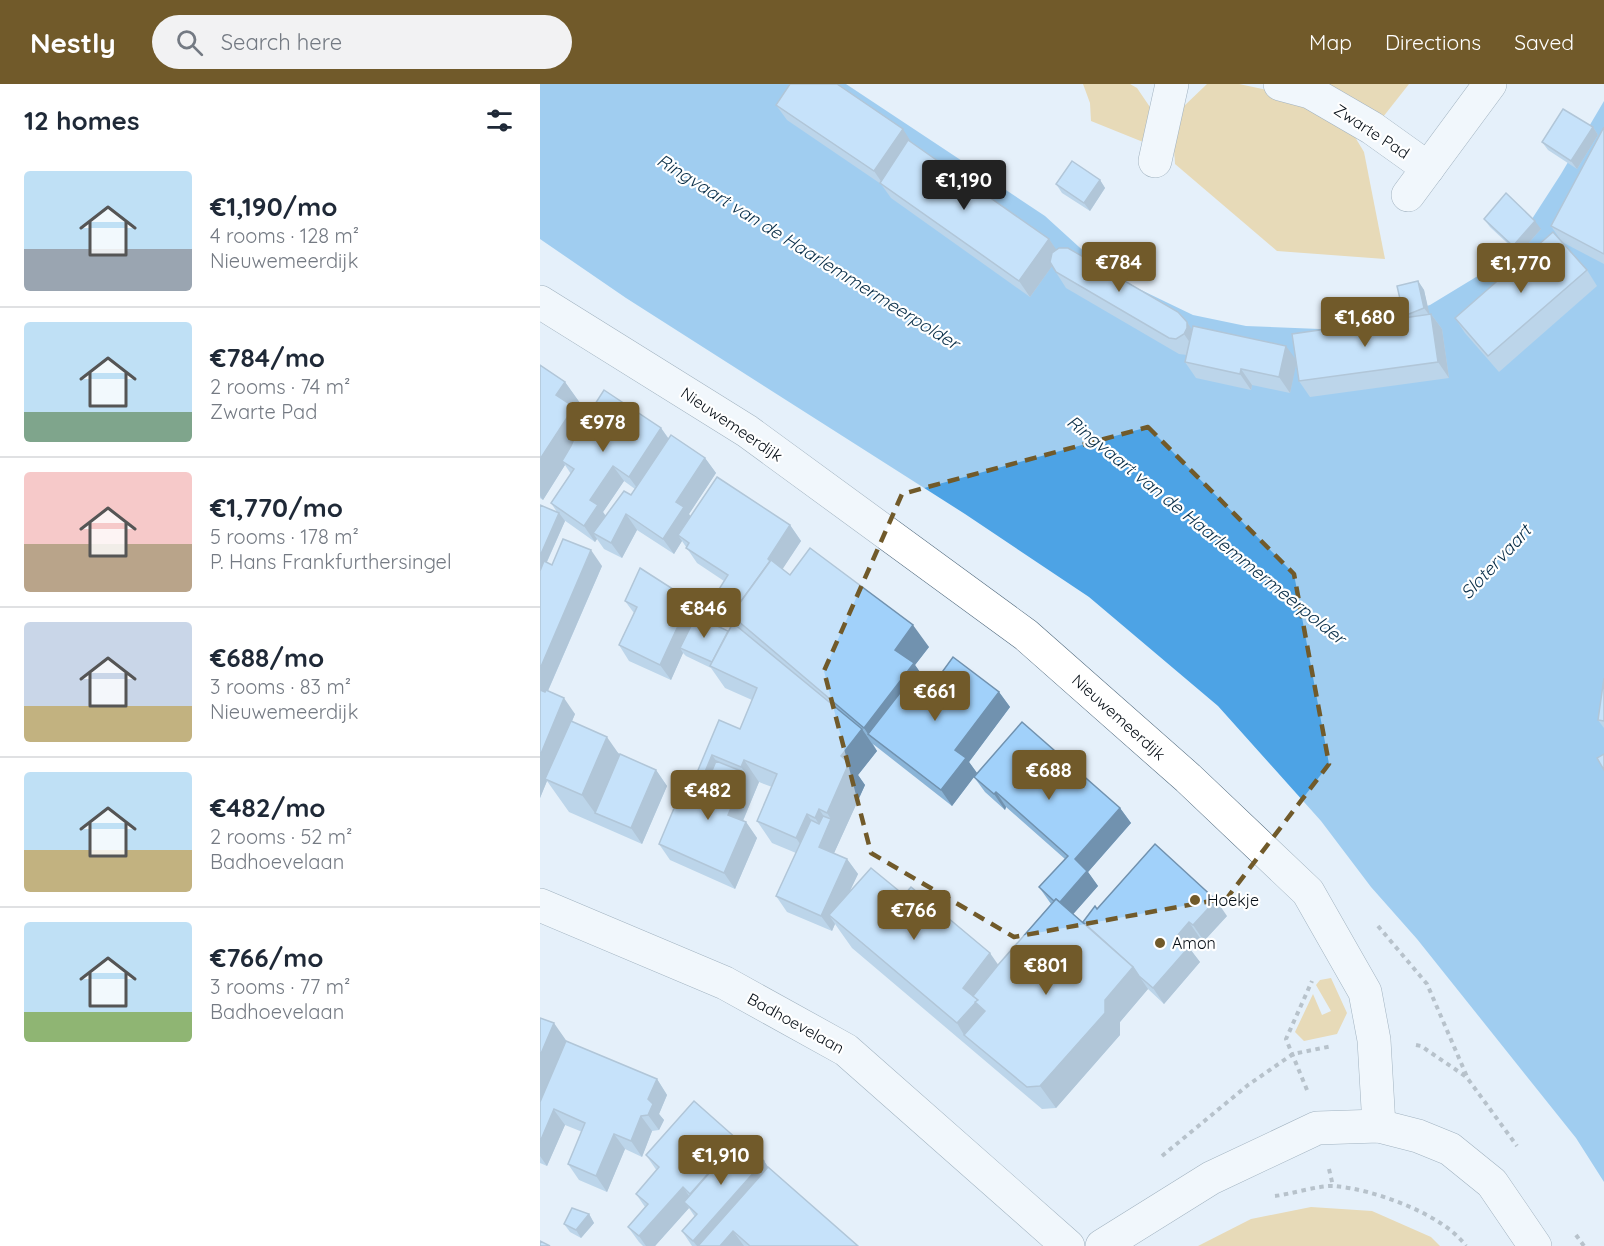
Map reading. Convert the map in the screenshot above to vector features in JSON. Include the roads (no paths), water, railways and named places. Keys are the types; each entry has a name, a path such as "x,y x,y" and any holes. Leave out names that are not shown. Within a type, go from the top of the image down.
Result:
{"street":[{"path":"1155,161 1172,84"},
{"name":"Zwarte Pad","path":"1280,84 1311,92 1372,128 1428,168"},
{"path":"1408,195 1490,84"},
{"name":"Nieuwemeerdijk","path":"540,302 747,431 1026,635 1188,778 1308,892 1365,992 1374,1040 1379,1126"},
{"name":"Badhoevelaan","path":"540,905 725,983 846,1050 1068,1246"},
{"path":"1102,1246 1211,1178 1317,1128 1379,1126 1418,1136 1450,1149 1492,1183 1535,1246"}],"water":[{"path":"540,84 846,84 1045,216 1100,266 1139,289 1193,315 1246,326 1320,329 1378,321 1430,305 1481,274 1521,236 1604,101 1604,1182 1576,1138 1417,939 1371,887 1321,821 1218,706 1089,597 965,514 626,298 540,239"}],"place":[{"name":"Hoekje","path":"1195,900"},
{"name":"Amon","path":"1160,943"}],"water label":[{"name":"Ringvaart van de Haarlemmermeerpolder","path":"808,252"},
{"name":"Ringvaart van de Haarlemmermeerpolder","path":"1206,530"},
{"name":"Slotervaart","path":"1496,562"}]}
